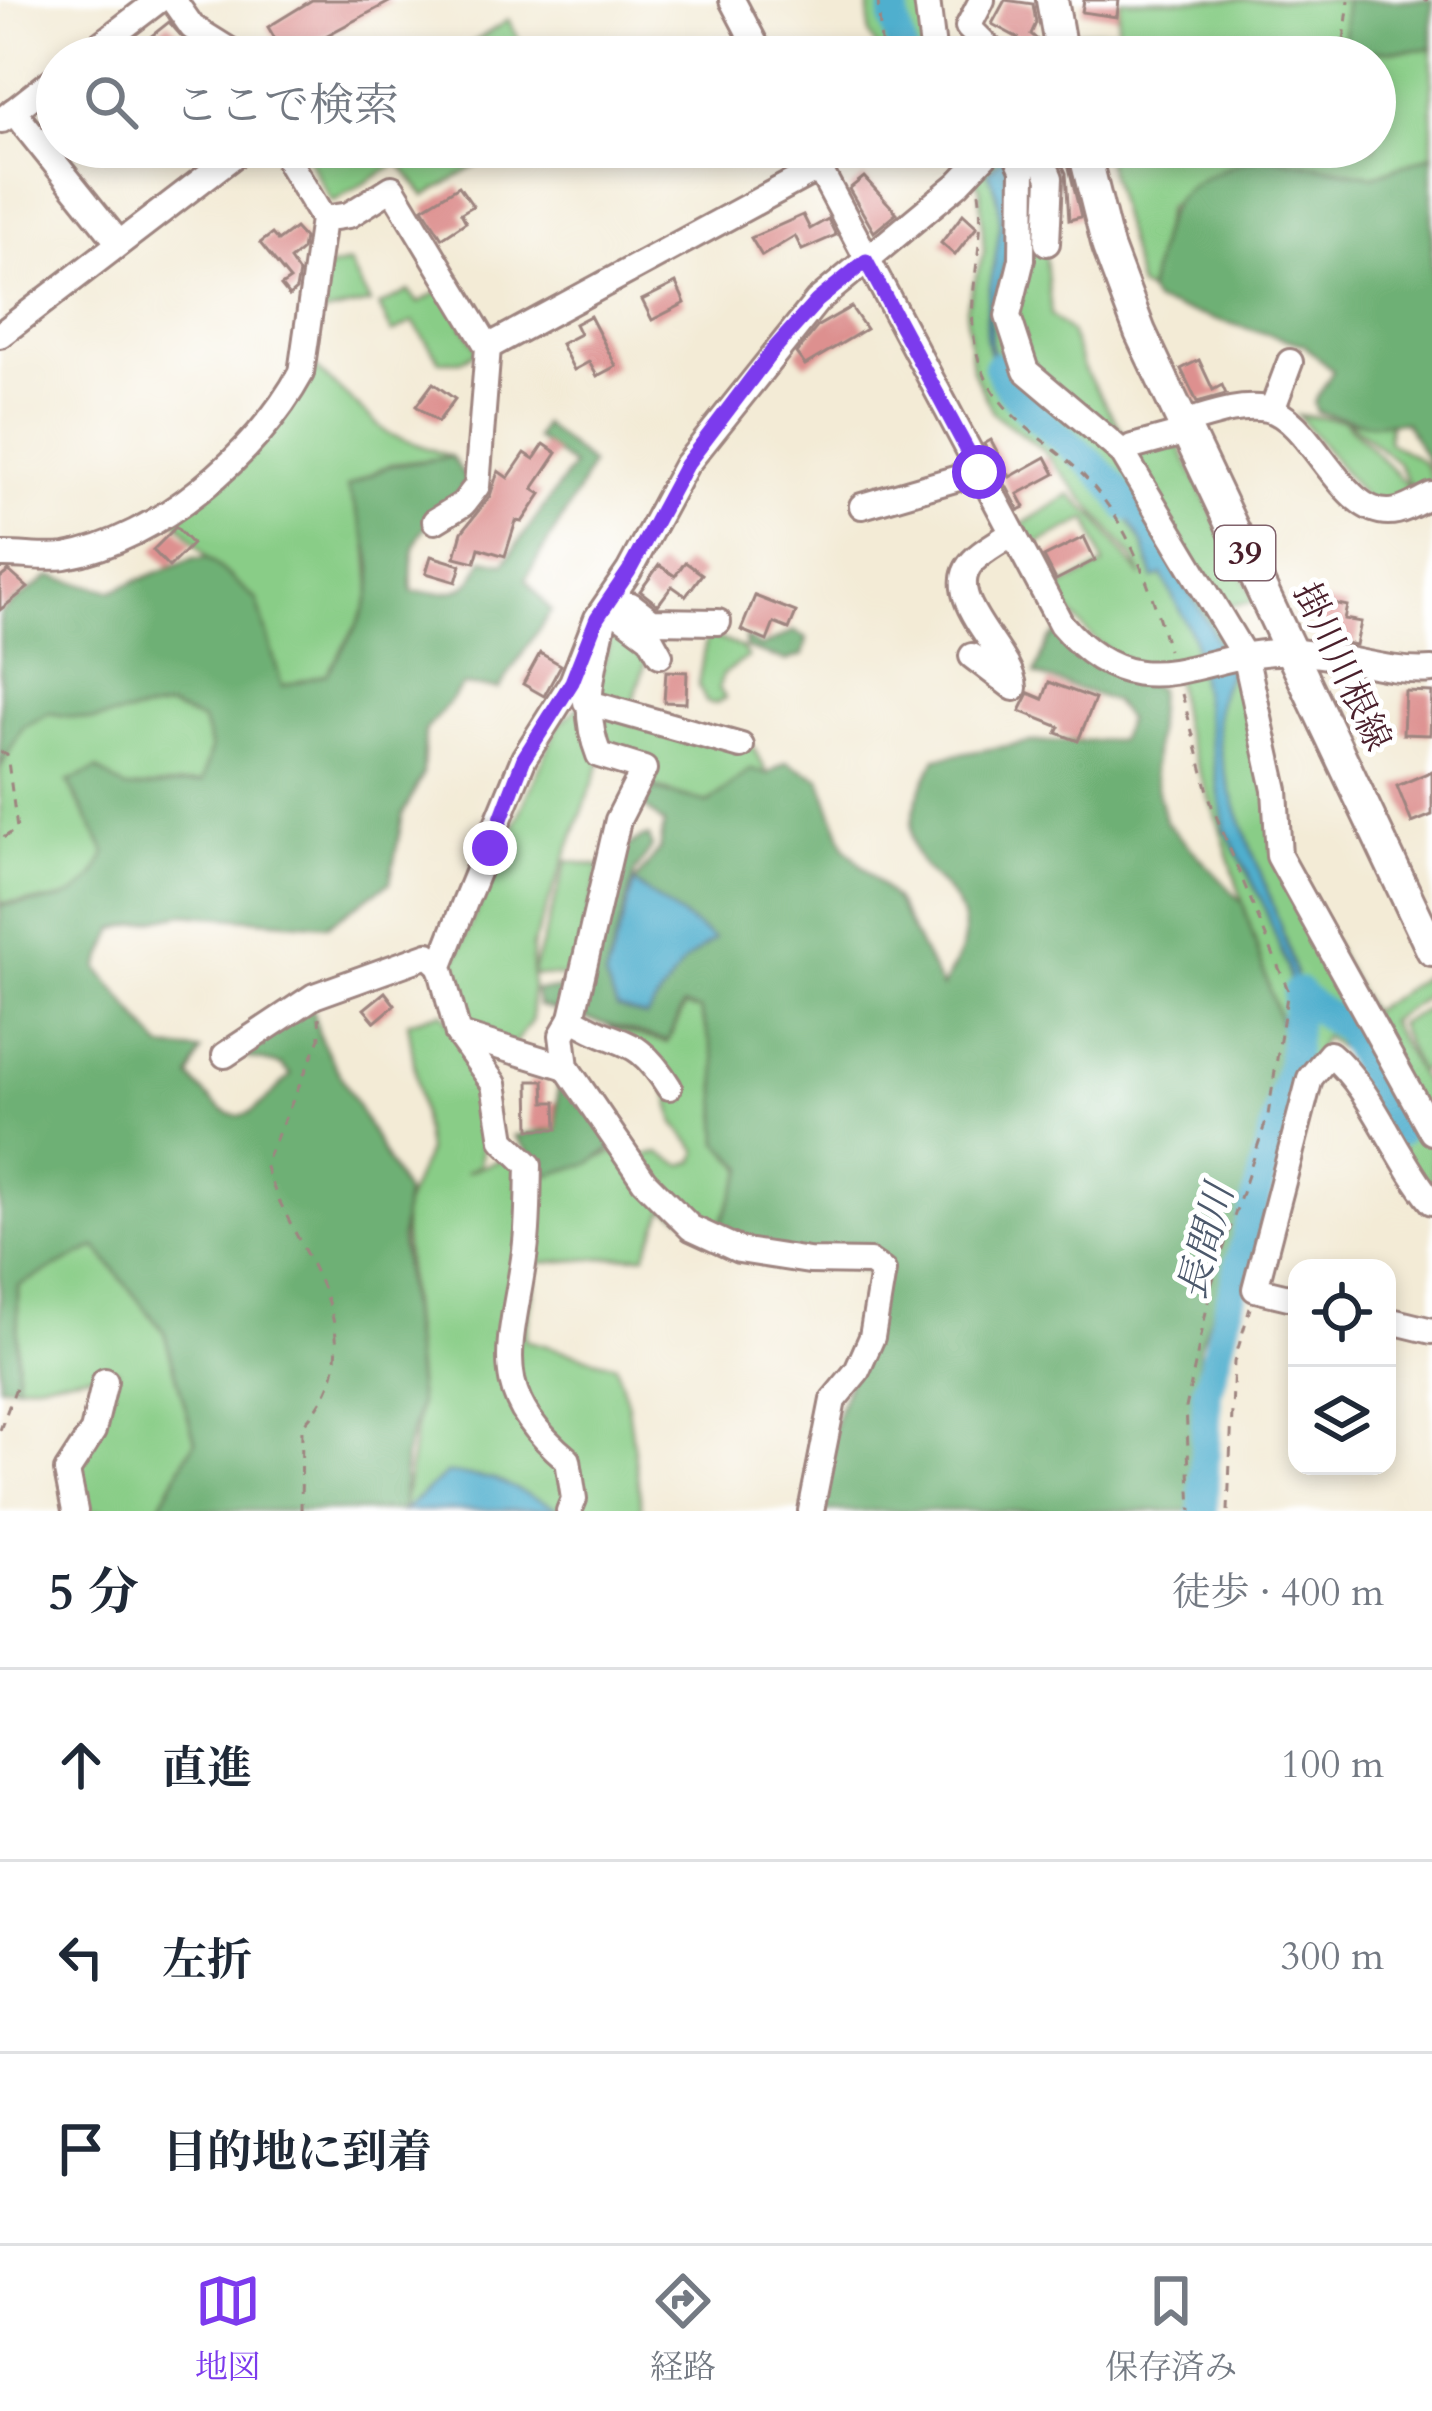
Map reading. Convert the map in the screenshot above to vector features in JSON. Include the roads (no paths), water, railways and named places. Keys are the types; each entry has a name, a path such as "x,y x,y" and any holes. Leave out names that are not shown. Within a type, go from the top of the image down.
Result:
{"main road":[{"path":"1052,0 1058,36"},
{"name":"掛川川根線","path":"1089,168 1115,268 1185,428 1292,651 1422,904 1432,950"}],"street":[{"path":"112,36 159,0"},
{"path":"173,0 205,36"},
{"path":"732,0 751,36"},
{"path":"927,0 931,36"},
{"path":"977,36 968,27 982,0"},
{"path":"36,93 6,116 36,150"},
{"path":"52,168 119,243"},
{"path":"0,335 217,168"},
{"path":"0,555 62,556 112,542 193,495 239,458 301,374 323,219 293,168"},
{"path":"488,347 796,168"},
{"path":"818,168 1012,533 1075,640 1148,677 1292,651 1374,661 1410,672 1432,670"},
{"path":"440,966 524,758 572,682 591,629 686,465 817,301 973,168"},
{"path":"1023,168 1022,259 1009,316 1026,371 1122,452 1235,662 1275,790 1279,856 1432,1132"},
{"path":"1046,168 1050,178 1047,244"},
{"path":"323,219 349,214 392,188 488,347 490,463 464,504 435,521"},
{"path":"1272,410 1290,362"},
{"path":"1132,447 1237,408 1272,410 1355,498 1381,511 1396,511 1432,495"},
{"path":"862,506 979,472"},
{"path":"972,656 1014,688 1013,669 979,628 964,584 970,563 1012,533"},
{"path":"611,599 652,621 718,622"},
{"path":"611,599 650,637 660,655"},
{"path":"611,599 586,703 599,754 644,769 618,820 572,1018 562,1035 566,1067 644,1181 691,1228 739,1250 809,1261 870,1262 883,1271 878,1315 862,1363 833,1400 811,1511"},
{"path":"586,703 644,714 689,734 741,746"},
{"path":"225,1055 310,999 428,955 440,966 458,1034 517,1111"},
{"path":"572,1018 595,1033 639,1046 668,1087"},
{"path":"458,1034 566,1067"},
{"path":"1288,1297 1256,1289 1310,1078 1330,1054 1348,1070 1402,1166 1432,1202"},
{"path":"494,1084 503,1140 529,1165 525,1254 506,1357 537,1434 568,1460 574,1499 568,1511"},
{"path":"1396,1322 1432,1331"},
{"path":"75,1511 67,1471 93,1431 105,1381"}],"water":[{"path":"1006,168 1009,248 990,315 991,348 1025,394 1073,443 1009,388 993,363 986,337 987,310 999,226 998,198 988,172"},
{"path":"1107,467 1183,562 1175,568 1210,626 1230,674 1218,707 1220,749 1232,796 1288,950 1299,997 1299,1039 1287,966 1263,903 1225,829 1193,637 1162,575 1154,579 1143,544 1104,478"},
{"path":"634,883 714,939 684,962 646,1017 617,1008 605,978"},
{"path":"447,1473 493,1479 561,1509 403,1511"}],"waterway":[{"path":"896,0 898,36"},
{"path":"998,367 1023,404 1097,468 1127,506"},
{"name":"長間川","path":"1203,1511 1207,1392 1292,1061 1298,992"},
{"path":"1299,995 1347,1030 1398,1132"}]}
